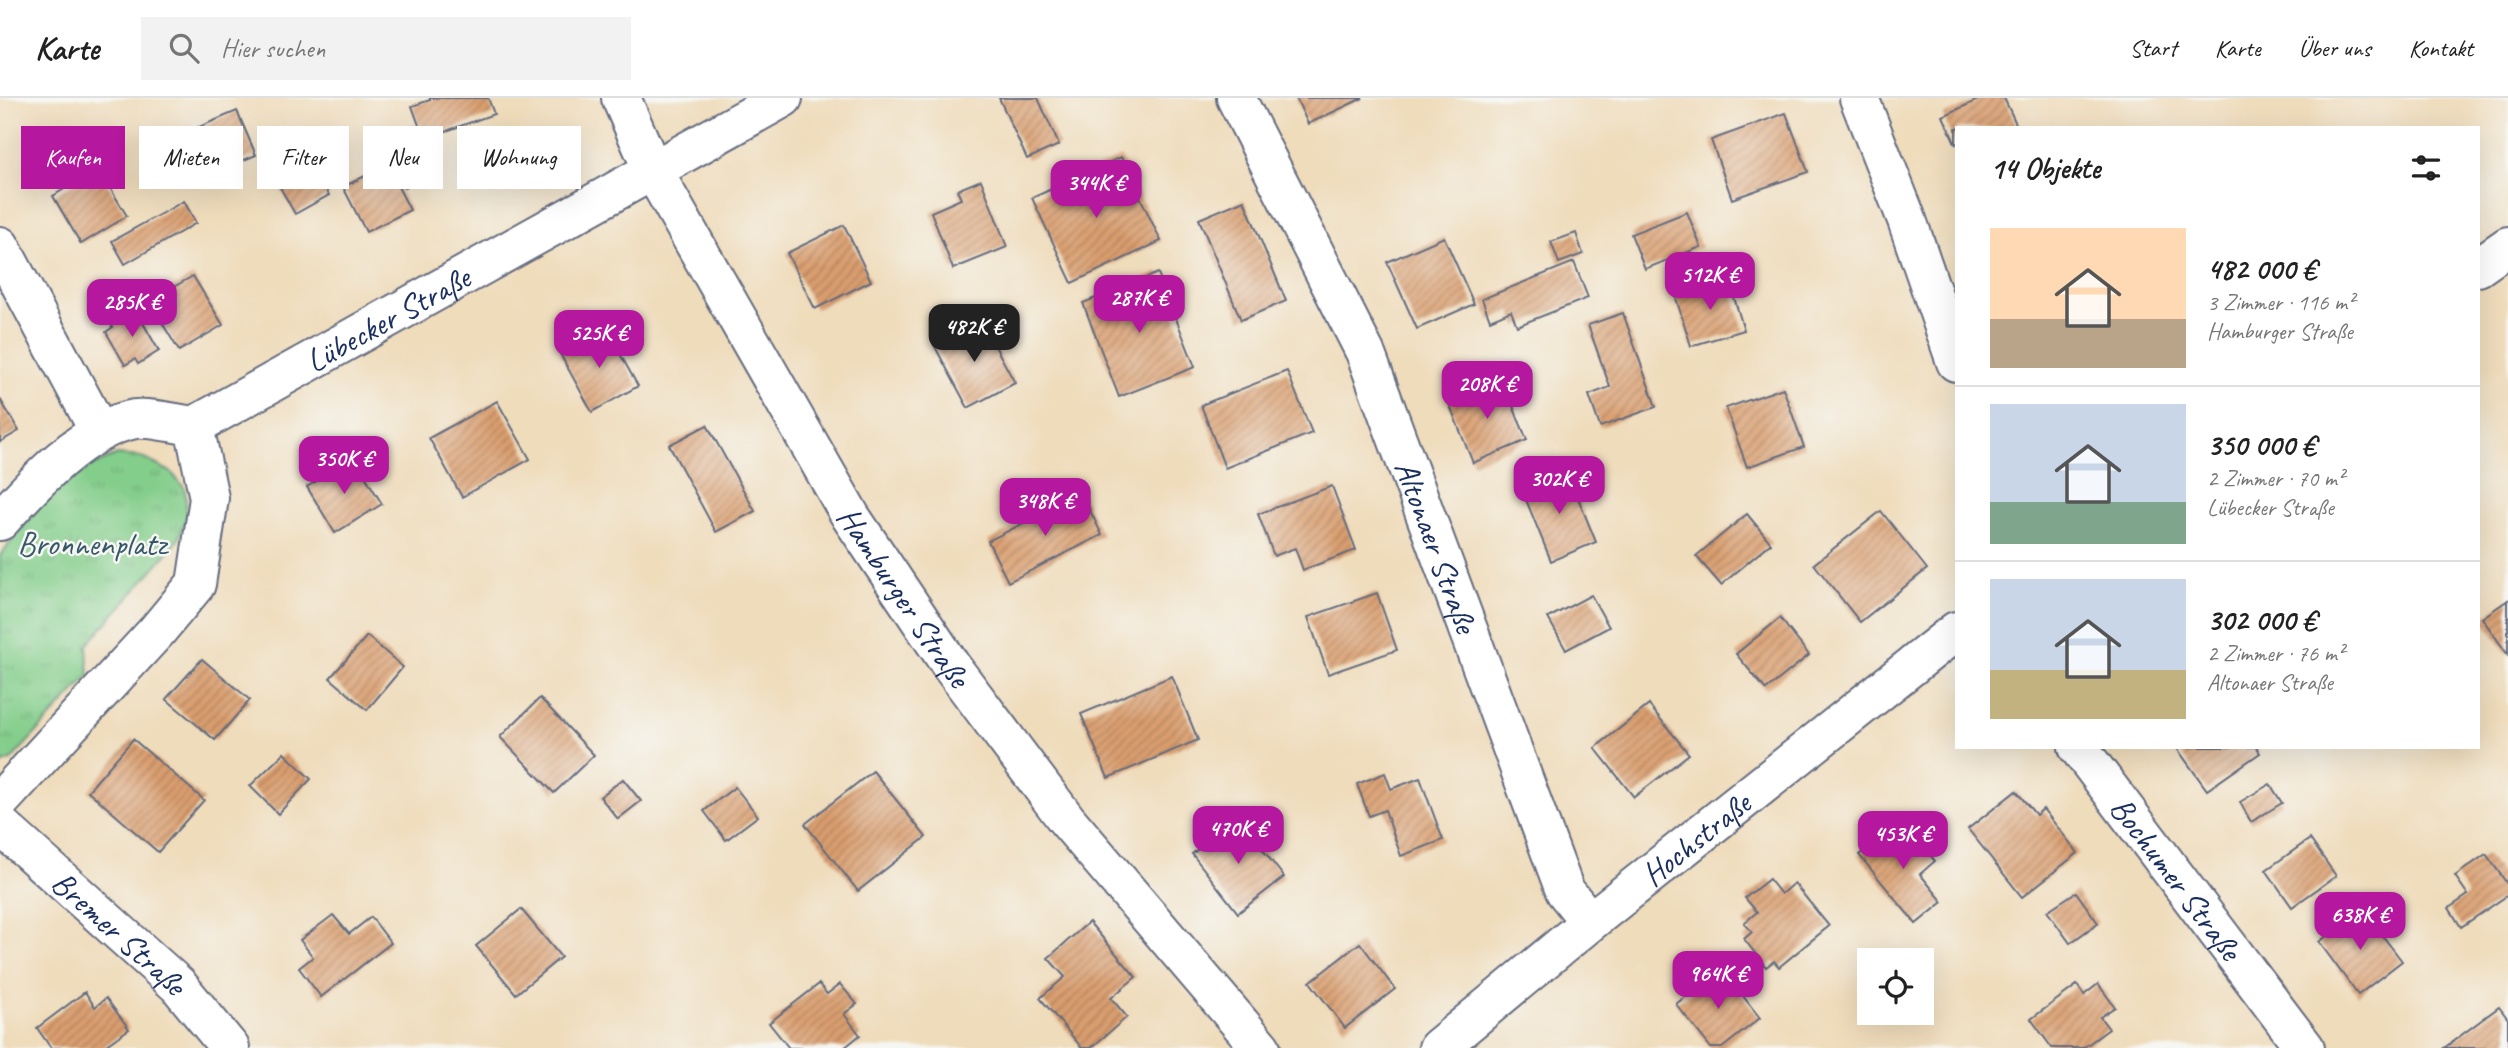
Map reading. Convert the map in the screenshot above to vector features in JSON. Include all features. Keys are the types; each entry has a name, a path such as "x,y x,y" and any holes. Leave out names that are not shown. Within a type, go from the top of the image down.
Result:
{"street":[{"name":"Hamburger Straße","path":"621,98 637,141 652,169 851,517 951,666 1066,819 1261,1048"},
{"name":"Lübecker Straße","path":"194,426 783,98"},
{"name":"Altonaer Straße","path":"1236,98 1365,352 1565,891 1590,922"},
{"path":"1859,98 1907,220 1955,359"},
{"path":"0,246 99,431"},
{"path":"2480,266 2508,246"},
{"path":"0,522 35,481 99,431 137,419 194,426 209,498 196,584 157,631 0,801"},
{"name":"Hochstraße","path":"1438,1048 1590,922 1955,632"},
{"name":"Bochumer Straße","path":"2079,749 2305,1048"},
{"name":"Bremer Straße","path":"0,825 178,985 230,1048"}],"green space":[{"name":"Bronnenplatz","path":"117,455 141,457 171,472 185,489 187,516 177,542 87,645 89,676 11,760 0,764 0,555 51,494 94,465"}],"building":[{"path":"488,98 494,114 443,132 443,126 419,126 412,106 430,100"},
{"path":"999,98 1038,98 1059,145 1027,159"},
{"path":"1296,98 1363,98 1308,124"},
{"path":"1982,98 2004,98 2017,126 1955,126 1955,143 1943,116"},
{"path":"237,111 256,155 243,160 243,126 201,126"},
{"path":"1786,113 1808,172 1732,199 1711,140"},
{"path":"1121,157 1161,241 1072,283 1032,198"},
{"path":"363,177 363,189 399,189 410,210 366,232 344,189 349,189 349,184"},
{"path":"981,180 1007,247 953,269 931,212 961,199 957,190"},
{"path":"64,189 111,189 127,216 81,244 53,196"},
{"path":"281,189 326,189 329,195 295,214"},
{"path":"1244,200 1286,301 1241,320 1199,219"},
{"path":"184,201 196,223 125,264 112,241"},
{"path":"1687,212 1701,247 1645,269 1631,234"},
{"path":"844,225 871,281 815,309 787,253"},
{"path":"1576,233 1583,254 1559,263 1551,242"},
{"path":"1444,237 1474,304 1417,329 1387,262"},
{"path":"1574,262 1588,298 1517,326 1511,311 1490,320 1482,299"},
{"path":"1158,273 1195,367 1119,397 1083,303"},
{"path":"193,276 223,325 179,351 149,301"},
{"path":"1728,278 1744,330 1691,346 1675,295"},
{"path":"135,309 159,351 138,364 135,359 125,365 106,332 113,327 111,324"},
{"path":"1623,313 1656,407 1600,427 1589,395 1610,387 1588,325"},
{"path":"981,320 1015,383 968,408 934,345"},
{"path":"606,329 638,386 592,412 560,354"},
{"path":"1287,371 1312,433 1225,468 1201,405"},
{"path":"1502,379 1527,440 1473,463 1448,401"},
{"path":"1783,388 1804,447 1747,467 1726,408"},
{"path":"0,399 19,431 0,442"},
{"path":"497,401 530,459 462,497 429,438"},
{"path":"707,425 755,511 716,532 669,445"},
{"path":"354,458 382,504 335,533 307,487"},
{"path":"1567,471 1596,542 1551,561 1522,490"},
{"path":"1332,486 1356,550 1303,570 1295,548 1274,556 1258,514"},
{"path":"1082,494 1102,535 1008,582 988,541"},
{"path":"1881,511 1927,569 1860,622 1814,564"},
{"path":"1747,514 1771,543 1721,585 1696,556"},
{"path":"1377,593 1397,650 1328,674 1308,617"},
{"path":"1591,595 1609,627 1566,650 1548,618"},
{"path":"2508,600 2508,655 2482,618"},
{"path":"1780,618 1809,655 1766,690 1736,654"},
{"path":"367,636 403,667 367,710 330,678"},
{"path":"202,659 250,700 215,740 166,699"},
{"path":"1172,676 1198,740 1108,778 1081,714"},
{"path":"540,698 594,755 554,793 500,737"},
{"path":"1649,705 1689,754 1634,797 1595,748"},
{"path":"133,739 204,800 158,852 88,791"},
{"path":"2177,749 2257,749 2260,753 2207,790"},
{"path":"284,753 311,779 278,814 250,786"},
{"path":"873,771 926,837 858,891 805,824"},
{"path":"1385,773 1391,789 1420,778 1443,840 1401,856 1385,810 1369,816 1357,784"},
{"path":"623,779 641,801 618,819 600,797"},
{"path":"2270,784 2282,803 2251,822 2240,802"},
{"path":"735,787 758,816 726,840 704,811"},
{"path":"2016,791 2036,815 2043,809 2078,853 2022,897 1968,829"},
{"path":"1238,818 1284,877 1238,913 1192,854"},
{"path":"1901,821 1935,861 1920,874 1943,902 1916,924 1859,855"},
{"path":"2310,839 2336,876 2292,907 2266,870"},
{"path":"2486,854 2508,885 2508,895 2461,927 2449,908 2468,895 2455,876"},
{"path":"1769,879 1781,894 1794,883 1829,926 1779,967 1774,961 1766,967 1744,939 1752,932 1744,923 1757,912 1745,898"},
{"path":"2076,892 2098,923 2070,943 2047,911"},
{"path":"521,909 561,957 516,994 476,946"},
{"path":"2362,909 2402,961 2358,995 2319,942"},
{"path":"333,915 349,934 371,917 391,943 321,997 299,968 313,957 300,940"},
{"path":"1089,922 1136,977 1111,998 1127,1017 1091,1048 1082,1048 1040,998 1065,977 1048,958"},
{"path":"1360,943 1395,989 1345,1028 1310,982"},
{"path":"1722,969 1760,1018 1722,1048 1711,1048 1676,1004"},
{"path":"819,984 827,994 840,984 857,1004 844,1014 860,1035 844,1048 789,1048 769,1023"},
{"path":"2098,984 2115,1007 2100,1017 2109,1029 2083,1048 2052,1048 2031,1019 2077,985 2084,995"},
{"path":"85,992 95,1007 106,998 129,1029 102,1048 51,1048 37,1028"},
{"path":"2499,1007 2508,1019 2508,1048 2444,1048"}]}
